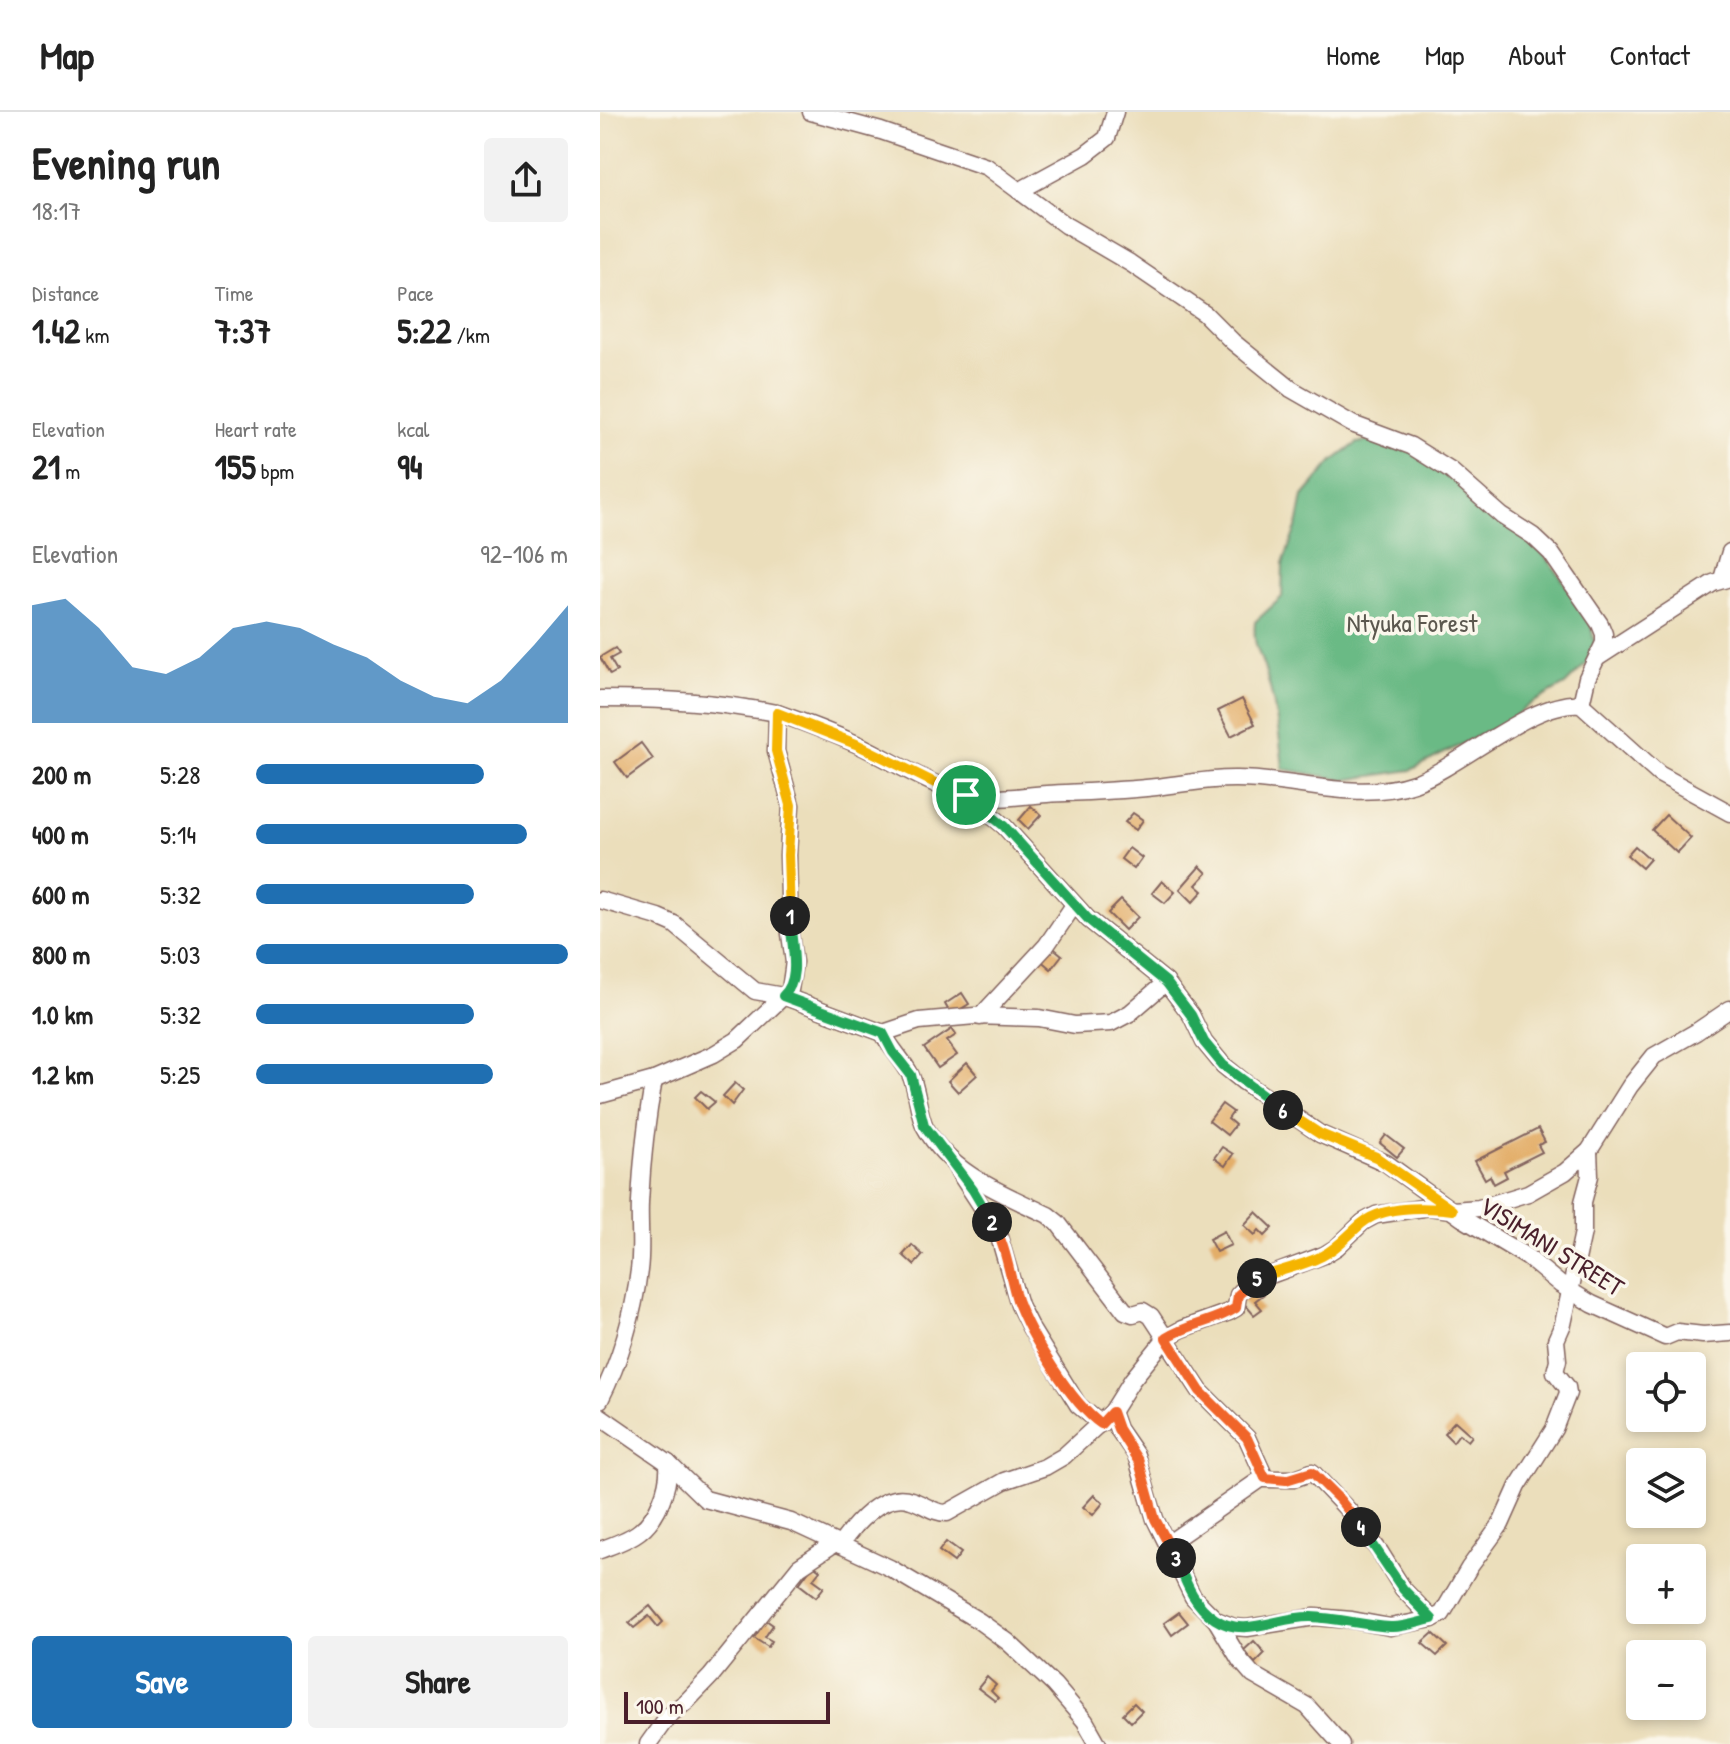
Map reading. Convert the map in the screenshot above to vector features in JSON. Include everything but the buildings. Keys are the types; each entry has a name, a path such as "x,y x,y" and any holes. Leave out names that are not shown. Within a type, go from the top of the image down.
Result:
{"street":[{"path":"811,112 987,167 1065,225 1130,263 1205,314 1233,342 1291,389 1352,424 1422,453 1451,471 1502,516 1533,536 1551,553 1600,624 1604,643 1581,704"},
{"path":"1019,191 1085,155 1107,138 1114,120 1100,112"},
{"path":"1596,659 1726,578 1730,552"},
{"path":"600,699 667,699 777,713 856,744 937,784 966,795 991,798 1231,779 1268,780 1338,790 1380,789 1427,778 1546,708 1572,703 1581,704 1659,774 1730,813"},
{"path":"600,1095 654,1080 714,1054 737,1040 790,990 794,962 790,934 788,855 792,824 791,805 776,751 777,713"},
{"name":"VISIMANI STREET","path":"966,795 1020,843 1074,905 1166,982 1191,1015 1213,1054 1244,1082 1320,1134 1386,1163 1474,1227 1527,1257 1569,1290 1596,1306 1660,1335 1669,1336 1677,1332 1730,1333"},
{"path":"600,900 674,924 751,988 783,996 883,1033 919,1021 980,1017 1039,1018 1075,1025 1111,1023 1130,1013 1166,982"},
{"path":"980,1017 1046,946 1074,905"},
{"path":"648,1744 668,1716 711,1676 799,1567 837,1544 885,1502 903,1498 937,1512 952,1511 1004,1481 1045,1467 1064,1456 1107,1418 1132,1380 1166,1338 1236,1308 1238,1295 1249,1283 1324,1255 1376,1215 1429,1207 1452,1210 1479,1208 1532,1191 1574,1166 1589,1151 1654,1056 1730,1009"},
{"path":"883,1033 911,1075 924,1125 997,1230 1019,1305 1030,1327 1078,1405 1107,1418 1118,1429 1139,1462 1152,1510 1193,1597 1216,1620 1240,1660 1253,1675 1307,1706 1341,1744"},
{"path":"600,1400 615,1364 636,1292 640,1267 644,1131 654,1080"},
{"path":"1216,1620 1247,1628 1304,1617 1352,1620 1390,1627 1432,1619 1447,1608 1469,1568 1498,1531 1518,1486 1554,1429 1567,1399 1567,1387 1555,1370 1558,1360 1556,1340 1563,1324 1583,1232 1583,1202 1590,1176 1589,1151"},
{"path":"954,1165 1058,1223 1125,1311 1147,1313 1200,1391 1247,1438 1265,1478"},
{"path":"600,1416 668,1463 705,1499 786,1520 890,1568 944,1599 1008,1642 1054,1685 1085,1721 1098,1744"},
{"path":"600,1550 626,1539 647,1525 664,1492 668,1463"},
{"path":"1169,1543 1265,1478 1286,1480 1313,1473 1349,1511 1403,1589 1432,1619"}],"green space":[{"name":"Ntyuka Forest","path":"1385,439 1410,449 1527,536 1547,558 1589,617 1595,645 1586,664 1565,685 1532,703 1508,721 1411,770 1345,780 1283,769 1269,682 1255,642 1255,622 1282,597 1283,564 1298,522 1303,496 1333,461 1357,443"}],"route":[{"path":"777,713 856,744 966,795 1004,826 1088,919 1166,982 1183,1002 1204,1042 1223,1065 1273,1104 1320,1134 1376,1157 1452,1210 1429,1207 1376,1215 1324,1255 1249,1283 1238,1295 1236,1308 1166,1338 1211,1405 1247,1438 1265,1478 1286,1480 1312,1472 1349,1511 1403,1589 1432,1619 1390,1627 1352,1620 1304,1617 1247,1628 1234,1627 1208,1614 1190,1592 1155,1519 1139,1462 1118,1429 1112,1412 1101,1424 1083,1410 1030,1327 1019,1305 997,1230 973,1190 924,1125 911,1075 883,1033 783,996 790,990 794,962 790,934 788,855 792,824 791,805 776,751 777,713"}]}
